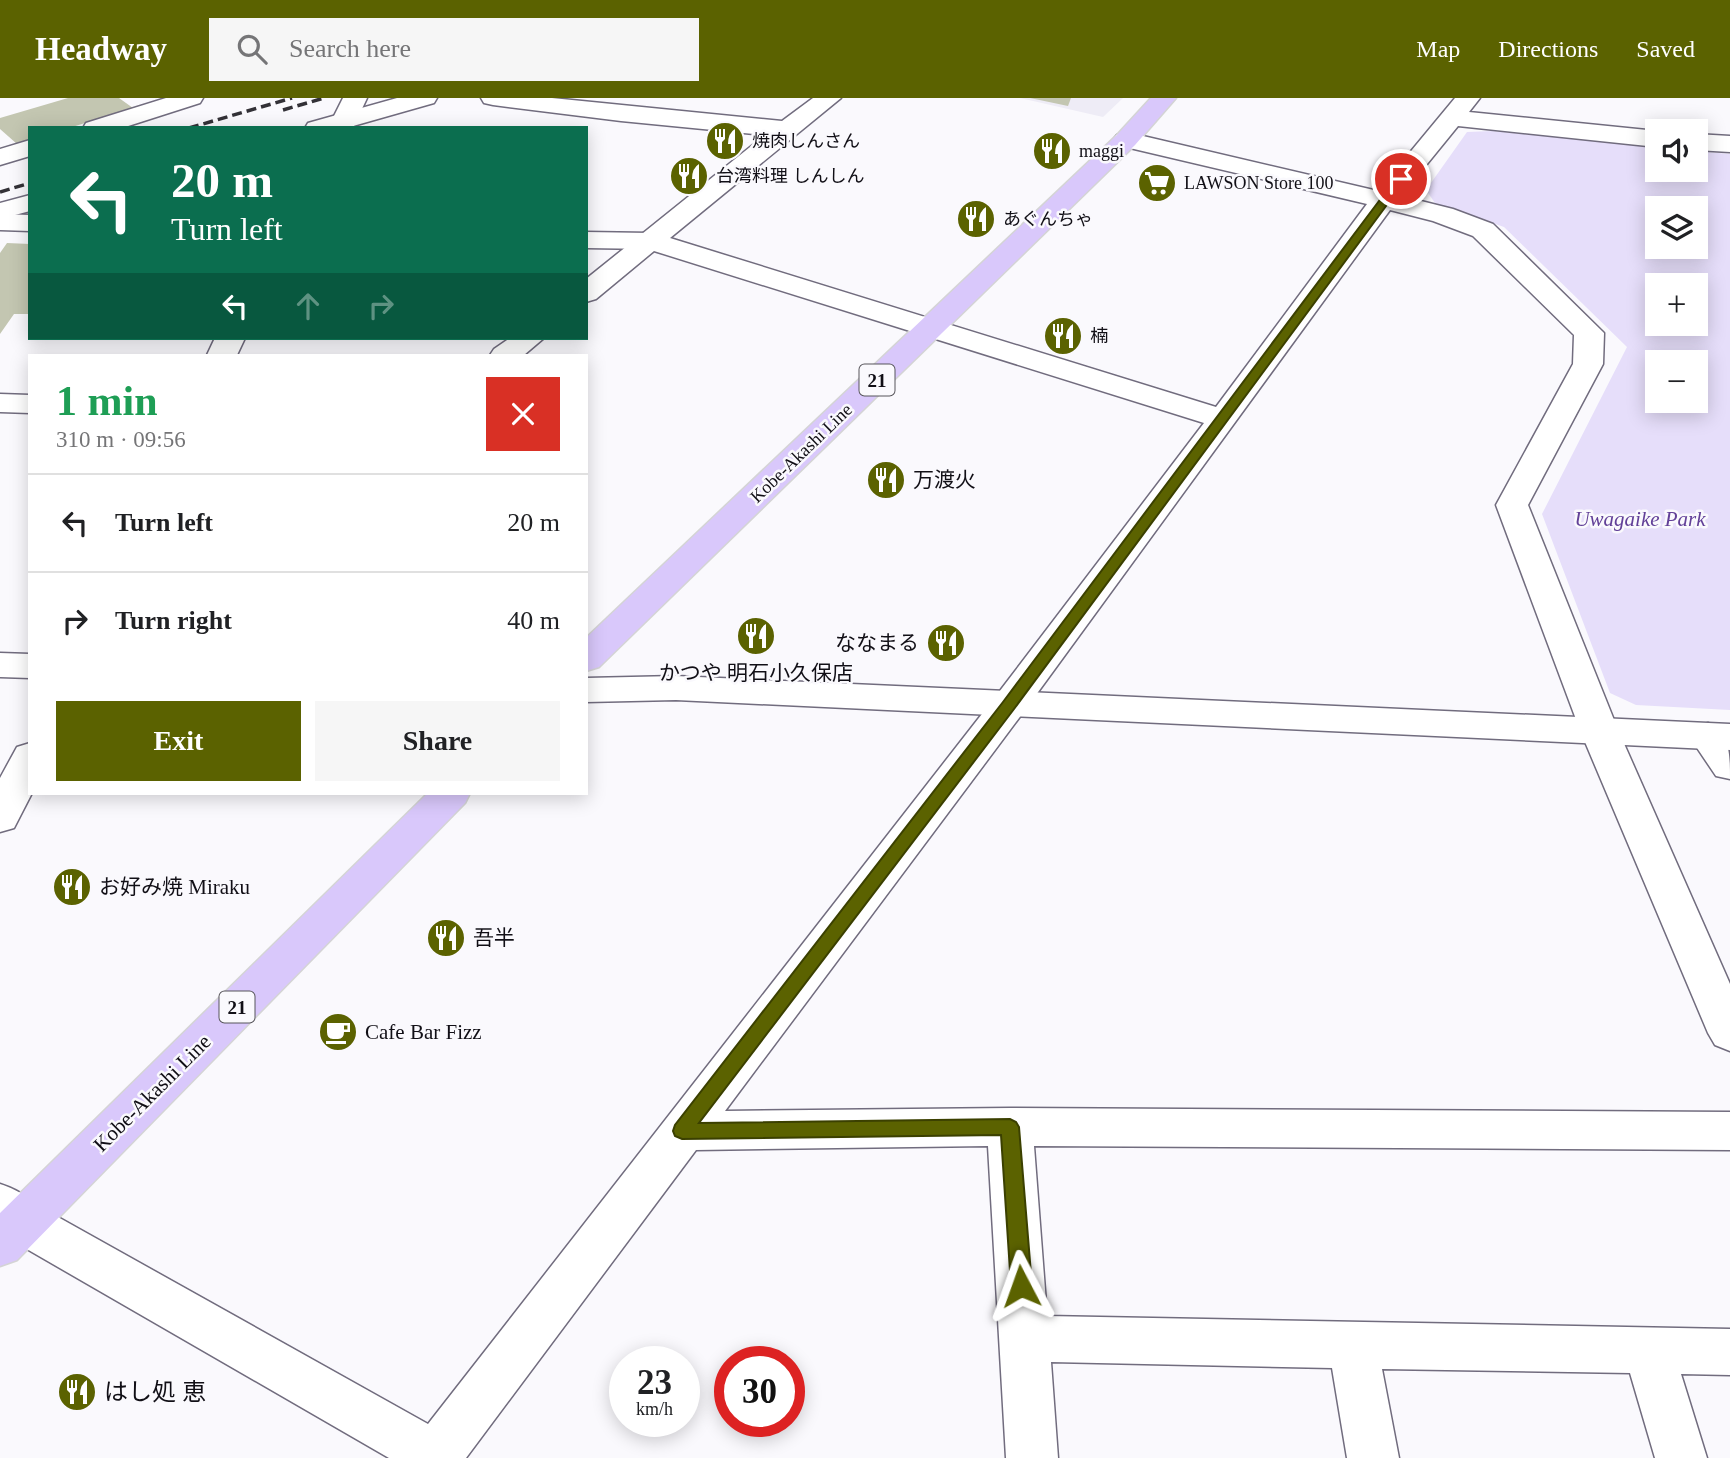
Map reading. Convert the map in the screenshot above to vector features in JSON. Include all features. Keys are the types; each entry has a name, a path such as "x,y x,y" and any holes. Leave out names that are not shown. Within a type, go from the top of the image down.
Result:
{"main road":[{"name":"Kobe-Akashi Line","path":"588,657 1126,140 1164,98"},
{"name":"Kobe-Akashi Line","path":"8,1223 450,795"}],"street":[{"path":"101,126 191,98"},
{"path":"342,124 355,98"},
{"path":"342,124 425,98"},
{"path":"493,98 787,129"},
{"path":"588,291 787,129 829,98"},
{"path":"8,1223 435,1457 1009,705 1384,200 1460,108 1645,137"},
{"path":"1126,140 1384,200 1443,215 1483,230 1589,333 1588,364 1512,505 1599,730 1730,1033"},
{"path":"1708,143 1730,145"},
{"path":"0,157 28,149"},
{"path":"0,211 28,204"},
{"path":"0,222 28,223"},
{"path":"588,240 650,241 1223,419"},
{"path":"506,354 526,340"},
{"path":"0,403 28,404"},
{"path":"0,665 28,666"},
{"path":"588,690 676,688 1719,736 1730,766"},
{"path":"0,818 28,760"},
{"path":"682,1131 1010,1127 1730,1131"},
{"path":"1010,1127 1032,1458"},
{"path":"1026,1339 1730,1352"},
{"path":"1353,1346 1373,1458"},
{"path":"1648,1350 1681,1458"}],"shaded area":[{"path":"1020,98 1123,98 1103,117"}],"green space":[{"name":"Uwagaike Park","path":"1492,131 1645,146 1645,182 1708,182 1708,152 1730,154 1730,710 1636,705 1610,693 1542,514 1627,347 1504,227 1435,203 1426,190 1467,132"}],"building":[{"path":"68,98 119,98 133,108 75,126 28,126 28,141 17,144 0,129 0,118"},
{"path":"1030,98 1071,98 1068,106"},
{"path":"7,243 28,244 28,314 14,314 0,334 0,253"}],"railway":[{"path":"196,126 292,98"},
{"path":"283,110 324,98"},
{"path":"0,192 28,184"}],"place":[{"name":"焼肉しんさん","path":"725,141"},
{"name":"maggi","path":"1052,151"},
{"name":"台湾料理 しんしん","path":"689,176"},
{"name":"LAWSON Store 100","path":"1157,183"},
{"name":"あぐんちゃ","path":"976,219"},
{"name":"楠","path":"1063,336"},
{"name":"万渡火","path":"886,480"},
{"name":"かつや 明石小久保店","path":"756,636"},
{"name":"ななまる","path":"946,643"},
{"name":"お好み焼 Miraku","path":"72,887"},
{"name":"吾半","path":"446,938"},
{"name":"Cafe Bar Fizz","path":"338,1032"},
{"name":"はし処 恵","path":"77,1392"}],"route":[{"path":"1021,1286 1010,1127 682,1131 1009,705 1401,179"}]}
